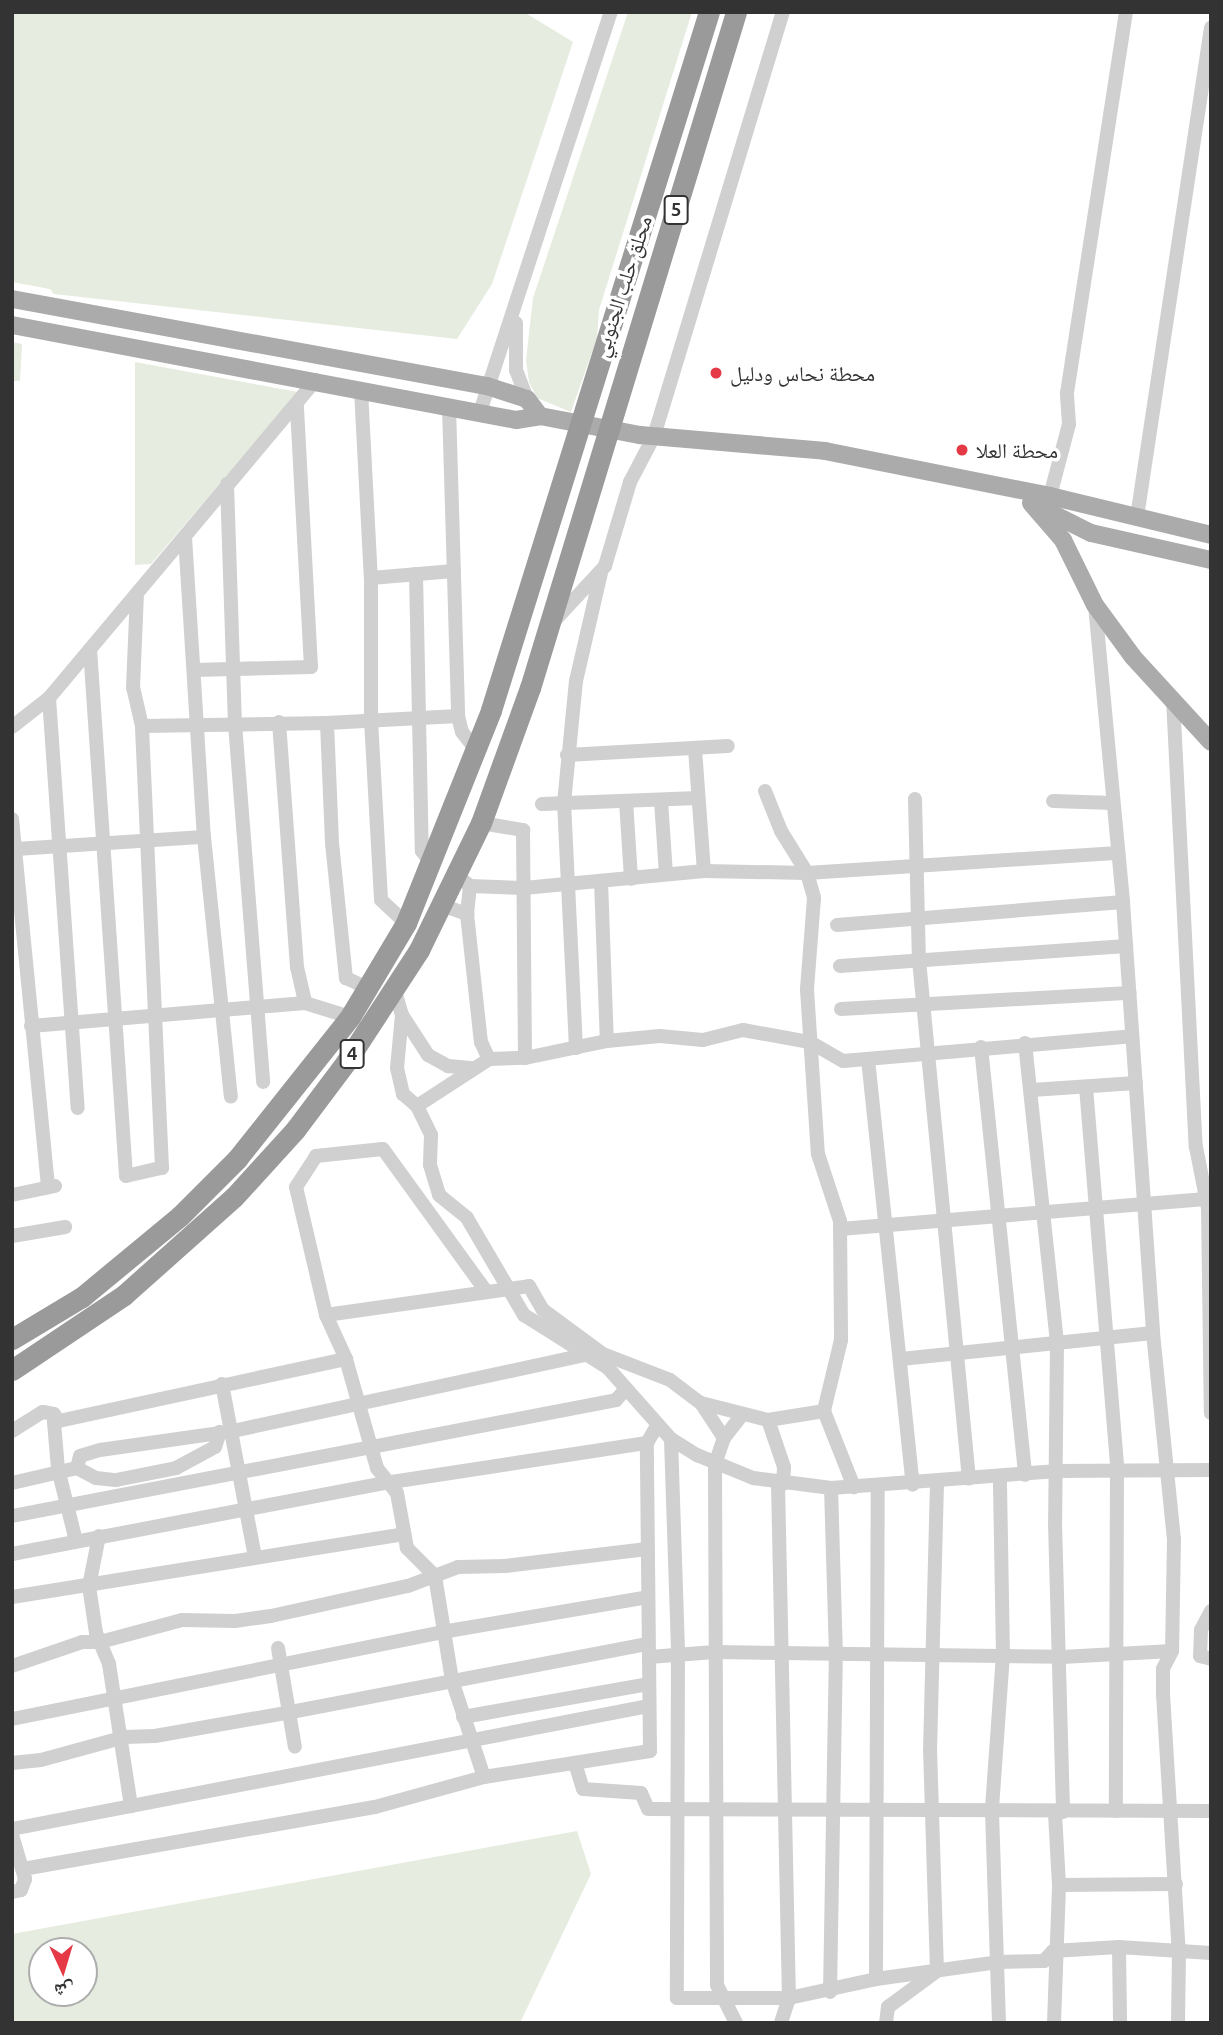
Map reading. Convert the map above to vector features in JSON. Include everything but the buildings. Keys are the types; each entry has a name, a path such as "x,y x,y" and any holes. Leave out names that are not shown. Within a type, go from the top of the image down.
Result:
{"highway":[{"name":"محلق حلب الجنوبي","path":"571,449 709,12"},
{"name":"محلق حلب الجنوبي","path":"603,449 736,12"},
{"name":"4","path":"12,1339 82,1297 180,1216 274,1117 370,989 406,923 477,751 571,449"},
{"name":"4","path":"12,1370 124,1295 234,1197 295,1130 396,991 441,905 463,881 548,632 603,449"}],"main road":[{"path":"12,299 487,386 527,399 540,416"},
{"path":"12,325 523,421 540,416 654,436 825,451 1050,496 1211,535"},
{"path":"992,484 1091,533 1211,560"},
{"path":"1031,503 1063,540 1095,605 1133,657 1211,742"}],"street":[{"path":"480,412 611,12"},
{"path":"576,1048 564,803 576,681 598,576 634,472 654,436 783,12"},
{"path":"1050,496 1069,424 1067,393 1126,12"},
{"path":"1137,517 1211,28"},
{"path":"518,301 516,370 527,399"},
{"path":"12,727 49,698 316,380"},
{"path":"361,390 372,578 370,720 381,900 406,923"},
{"path":"194,670 310,667 297,405"},
{"path":"449,407 458,716 462,732 477,751"},
{"path":"227,484 235,724 263,1082"},
{"path":"185,537 199,723 204,837 231,1097"},
{"path":"372,578 454,571"},
{"path":"566,573 583,581 598,576"},
{"path":"416,574 422,850 432,864"},
{"path":"548,632 565,607 598,576"},
{"path":"90,649 126,1176 162,1168 142,726 133,688 136,594"},
{"path":"1095,605 1123,902 1153,1333 1174,1539 1172,1651 1163,1669 1163,1694 1176,1885 1178,2023"},
{"path":"49,698 78,1108"},
{"path":"1173,699 1196,1147 1203,1199 1208,1208 1211,1413"},
{"path":"142,726 327,723 458,716"},
{"path":"279,722 297,967 305,1003"},
{"path":"327,723 332,843 346,978 370,989"},
{"path":"567,755 728,746"},
{"path":"695,749 704,871"},
{"path":"765,791 781,831 807,873 814,898 815,927 807,990 818,1154 840,1229 841,1340 824,1411 854,1488"},
{"path":"542,804 698,798"},
{"path":"915,799 922,1004 969,1479"},
{"path":"626,801 631,879"},
{"path":"661,801 666,874"},
{"path":"1053,801 1113,803"},
{"path":"12,819 31,1026 52,1187 12,1195"},
{"path":"481,822 523,830 525,1058"},
{"path":"16,849 204,837"},
{"path":"489,1059 481,1042 463,881 524,888 704,871 807,873 1118,853"},
{"path":"601,881 607,1041"},
{"path":"838,925 1123,902"},
{"path":"441,905 467,914"},
{"path":"840,966 1126,946"},
{"path":"396,991 402,1015 428,1055 448,1066 473,1068"},
{"path":"841,1009 1130,993"},
{"path":"31,1026 154,1018 305,1003 350,1017"},
{"path":"402,1015 397,1068 403,1094 416,1106 431,1135 430,1165 439,1195 467,1217 524,1315 584,1356 608,1368 671,1439 715,1464 781,1484 831,1488 913,1485 1058,1471 1169,1473 1211,1470"},
{"path":"416,1106 489,1059 525,1058 607,1041 660,1036 703,1040 743,1030 810,1042 843,1061 1025,1043 1132,1036"},
{"path":"1025,1043 1046,1213 1056,1342 1058,1471 1055,1523 1062,1657 1059,1885 1053,1951 1054,2023"},
{"path":"981,1047 996,1219 1025,1475"},
{"path":"868,1059 913,1485"},
{"path":"1032,1090 1136,1083"},
{"path":"1086,1087 1093,1209 1116,1473 1116,1811"},
{"path":"484,1777 452,1680 442,1632 435,1576 415,1560 404,1534 397,1493 385,1483 346,1359 326,1315 296,1187 316,1156 383,1149 485,1290"},
{"path":"840,1229 996,1219 1203,1199"},
{"path":"12,1236 65,1227"},
{"path":"326,1315 505,1286 530,1286 543,1311 603,1354 670,1380 701,1403 724,1438"},
{"path":"901,1359 1153,1333"},
{"path":"77,1468 80,1456 100,1450 226,1432 584,1356"},
{"path":"76,1541 58,1469 54,1422 346,1359"},
{"path":"222,1384 226,1432 242,1474 255,1557"},
{"path":"12,1516 242,1474 616,1400 625,1389"},
{"path":"701,1403 768,1420 824,1411"},
{"path":"12,1432 43,1412 54,1414 58,1421"},
{"path":"736,2023 716,1985 715,1464 724,1438 742,1415"},
{"path":"768,1420 784,1466 781,1484 785,1653 783,1808 789,1998 781,2023"},
{"path":"23,1869 375,1807 484,1777 650,1751 647,1443 657,1426"},
{"path":"12,1483 58,1469 77,1468 96,1478 116,1480 176,1468 215,1447 226,1432"},
{"path":"671,1439 678,1654 677,1998 789,1998 831,1992 876,1979 998,1962 1044,1961 1053,1951 1119,1947 1211,1952"},
{"path":"12,1554 99,1536 248,1512 385,1483 647,1443"},
{"path":"999,2023 992,1808 1003,1656 1000,1477"},
{"path":"937,1483 931,1809 937,1971"},
{"path":"876,1979 878,1486"},
{"path":"831,1488 836,1656 831,1809 831,1992"},
{"path":"12,1597 56,1587 89,1586 404,1534"},
{"path":"99,1536 89,1586 93,1616 109,1664 131,1806"},
{"path":"12,1666 82,1642 100,1642 182,1620 271,1616 435,1576 458,1567 505,1566 646,1549"},
{"path":"12,1719 281,1668 442,1632 648,1597"},
{"path":"1211,1611 1201,1630 1200,1656 1211,1659"},
{"path":"82,1642 93,1616"},
{"path":"278,1648 295,1747"},
{"path":"12,1763 452,1680 649,1650 678,1654 715,1652 836,1656 932,1654 1062,1657 1172,1651"},
{"path":"463,1717 648,1684"},
{"path":"12,1829 319,1773 472,1739 649,1706"},
{"path":"575,1763 583,1789 641,1793 648,1809 715,1807 992,1808 1059,1812 1211,1811"},
{"path":"12,1892 21,1890 23,1869 13,1843"},
{"path":"1059,1885 1176,1885"},
{"path":"1119,1947 1121,2023"},
{"path":"886,2023 888,2007 937,1971"}],"shaded area":[{"path":"12,12 524,12 573,42 492,284 457,339 54,294 50,289 12,282"},
{"path":"628,12 692,12 599,310 597,338 571,412 537,398 529,382 526,360 533,298"},
{"path":"12,342 22,344 20,381 12,381"},
{"path":"135,362 298,392 151,564 135,565"},
{"path":"577,1831 591,1874 520,2023 12,2023 12,1934"}],"place":[{"name":"محطة نحاس ودليل","path":"716,373"},
{"name":"محطة العلا","path":"962,450"}]}
